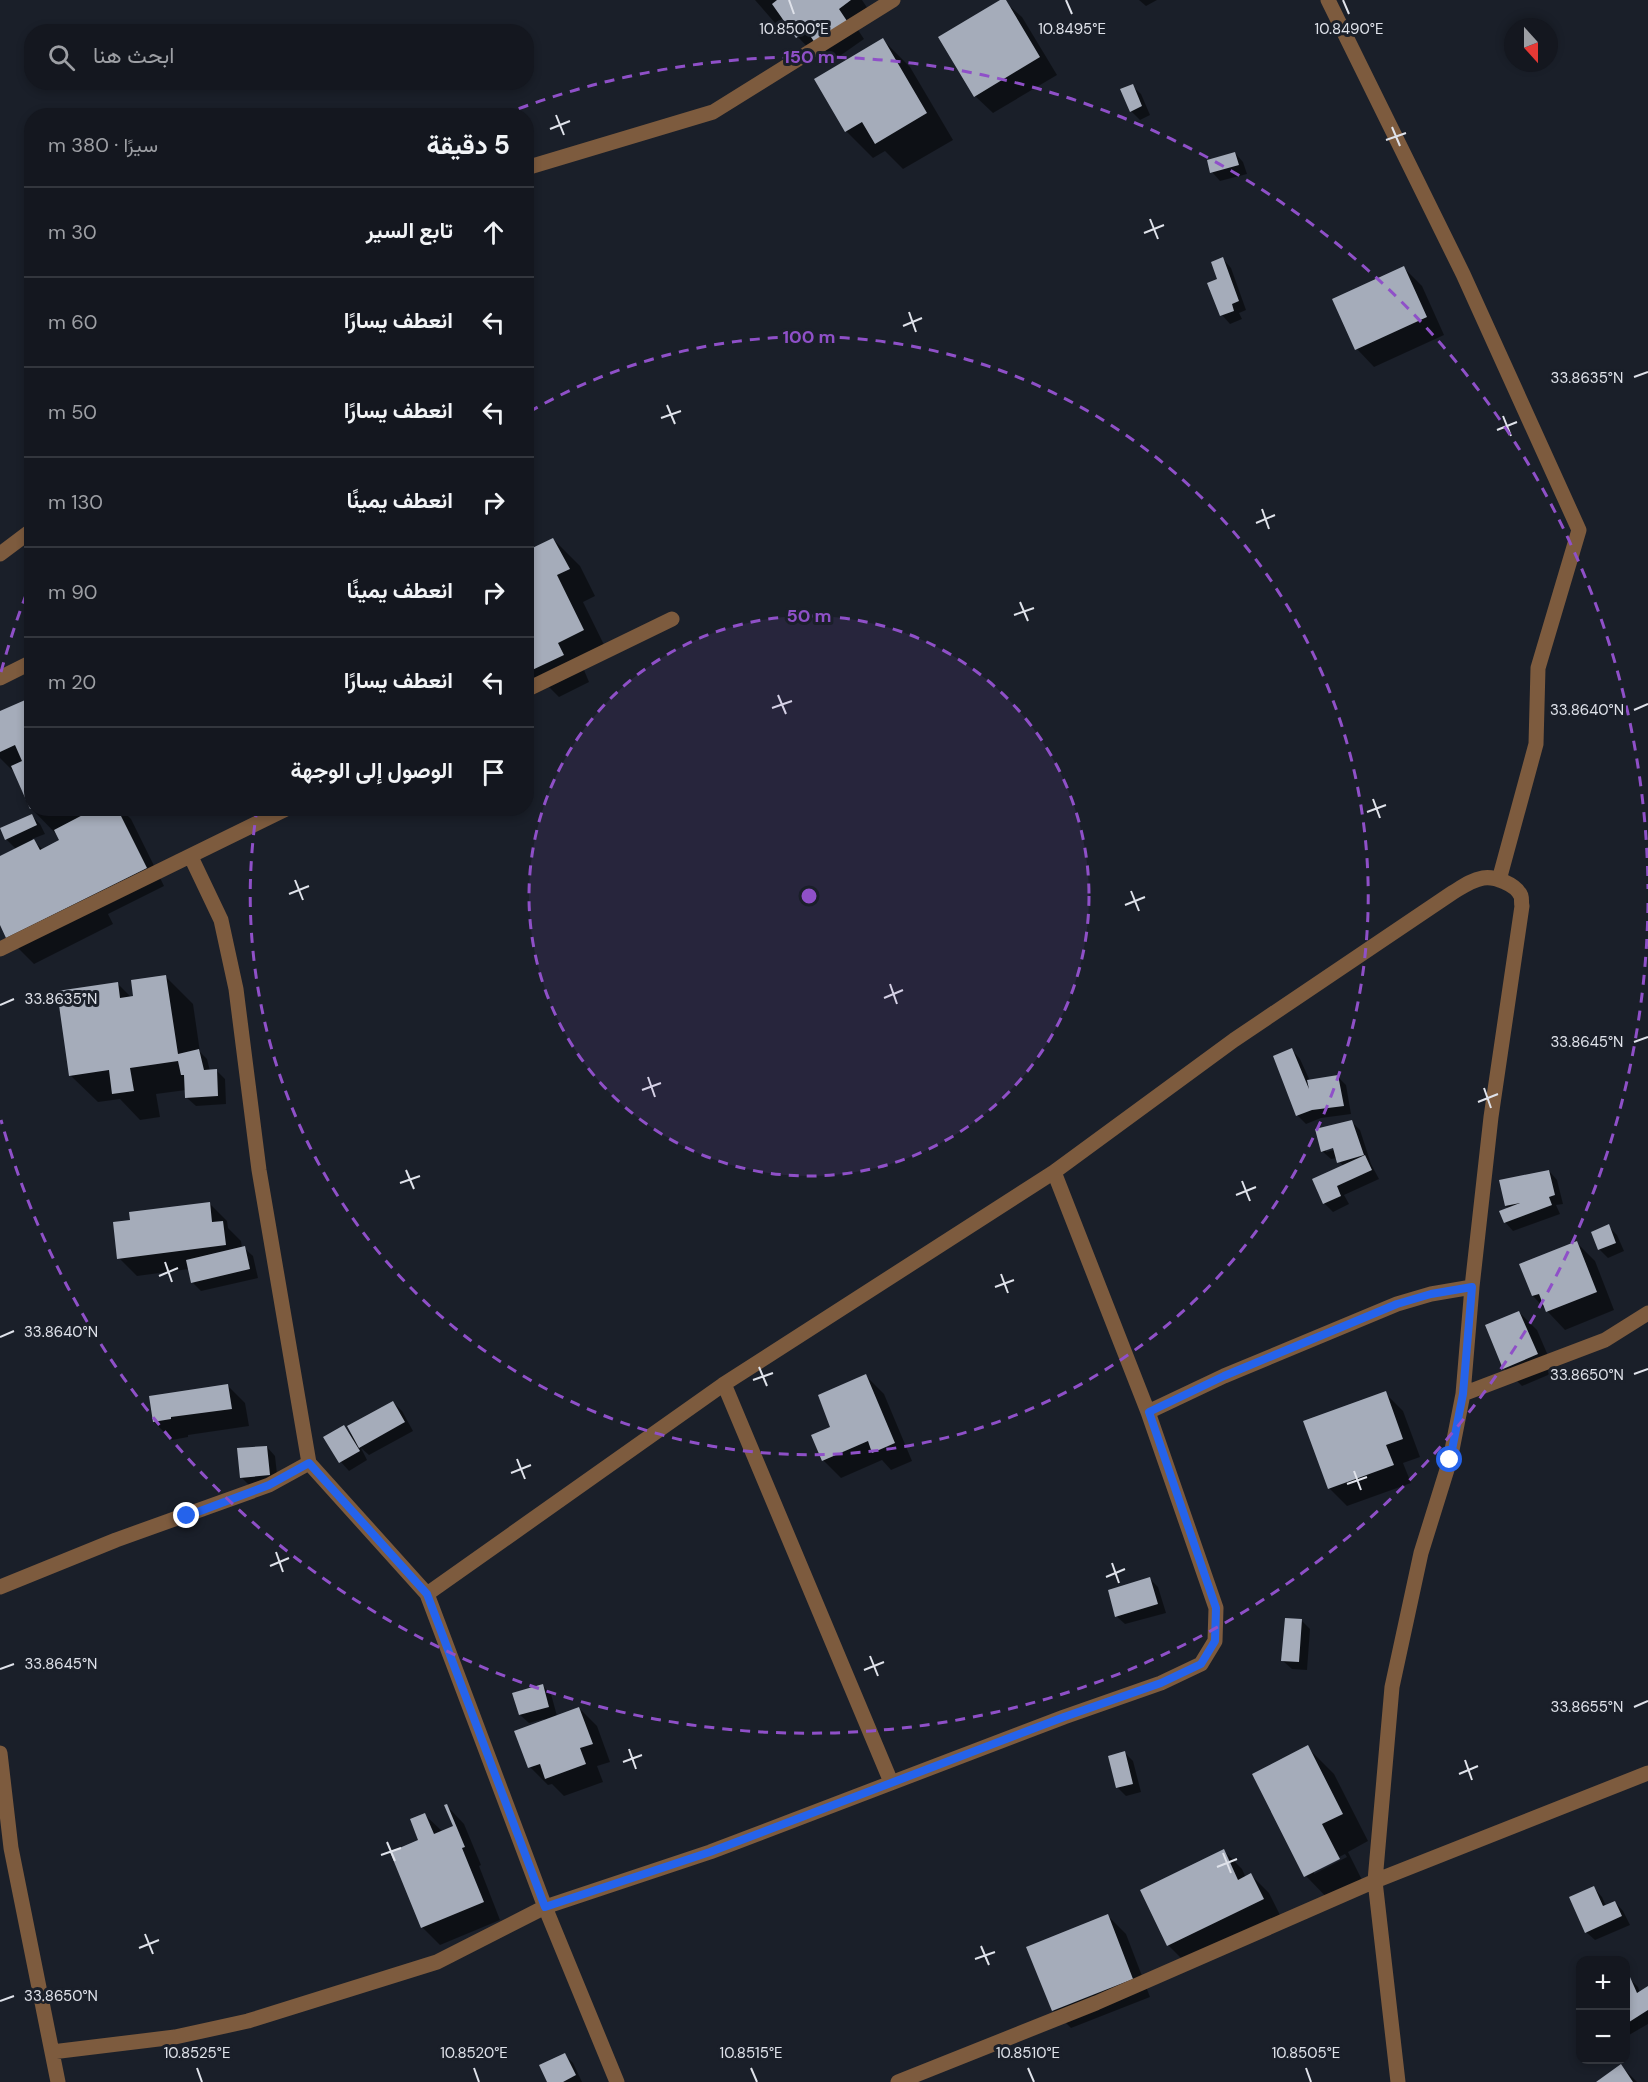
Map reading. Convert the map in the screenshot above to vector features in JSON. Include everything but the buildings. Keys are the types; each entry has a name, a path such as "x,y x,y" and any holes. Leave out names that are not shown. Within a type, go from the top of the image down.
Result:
{"street":[{"path":"534,166 713,112 893,0"},
{"path":"1328,0 1463,274 1579,530 1538,668 1536,744 1499,880"},
{"path":"0,554 24,536"},
{"path":"534,686 672,618"},
{"path":"0,678 24,666"},
{"path":"0,949 272,816"},
{"path":"191,857 221,920 236,989 259,1170 309,1463 427,1594 545,1907 617,2082"},
{"path":"427,1594 724,1384 1054,1172 1234,1040 1452,893 1468,883 1485,877 1512,886 1520,894 1522,906 1491,1117 1472,1287 1463,1394 1450,1460 1421,1553 1392,1687 1375,1881 1398,2082"},
{"path":"52,2052 176,2037 248,2021 437,1962 545,1907 710,1852 1064,1717 1161,1683 1201,1664 1215,1641 1216,1608 1149,1412 1054,1172"},
{"path":"1149,1412 1224,1376 1397,1304 1431,1294 1472,1287"},
{"path":"1463,1394 1605,1340 1648,1314"},
{"path":"724,1384 891,1782"},
{"path":"0,1587 116,1540 269,1485 309,1463"},
{"path":"0,1753 11,1848 58,2082"},
{"path":"898,2082 1096,2003 1375,1881 1648,1773"}],"route":[{"path":"187,1516 269,1485 309,1463 427,1594 545,1907 710,1852 1064,1717 1161,1683 1201,1664 1215,1641 1216,1608 1149,1412 1224,1376 1397,1304 1431,1294 1472,1287 1463,1394 1450,1460"}]}
